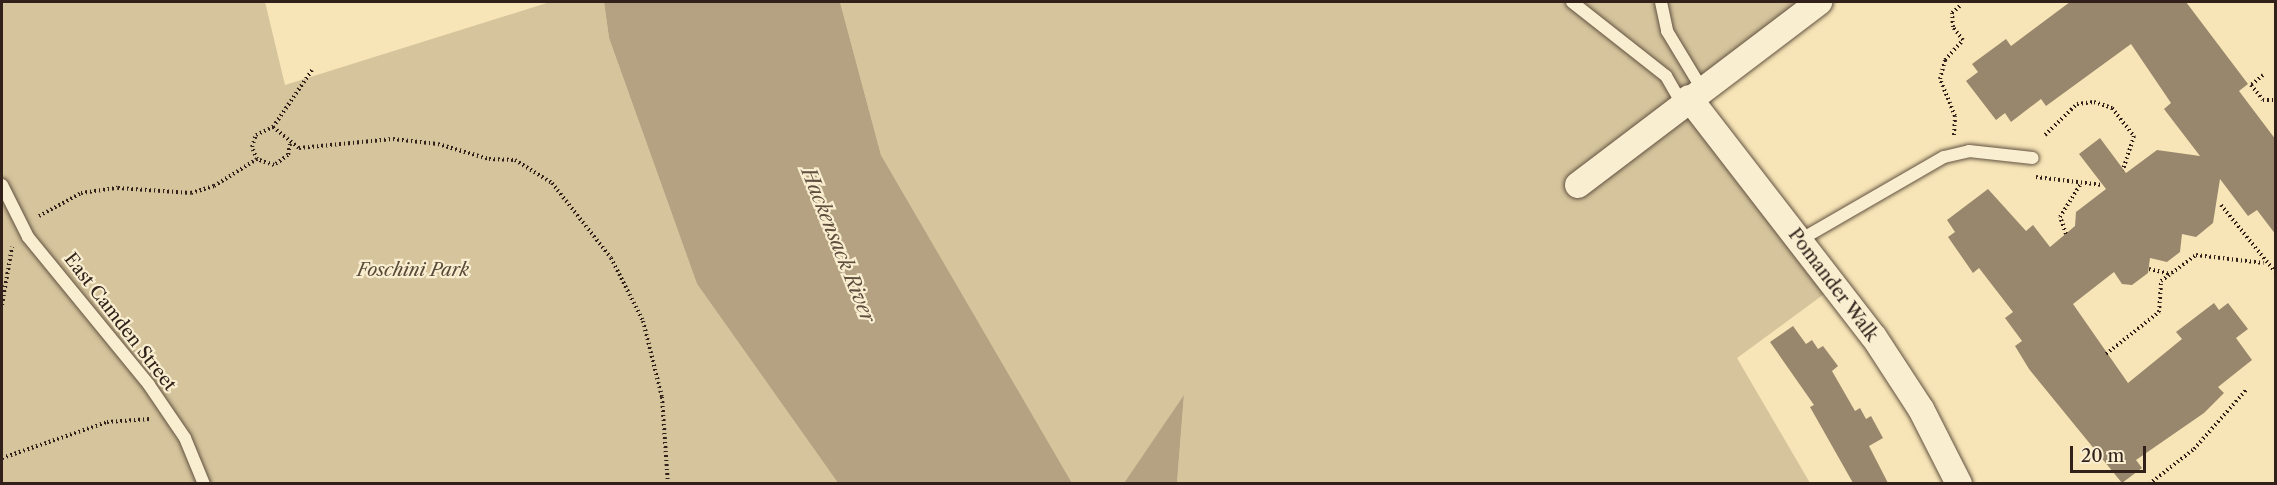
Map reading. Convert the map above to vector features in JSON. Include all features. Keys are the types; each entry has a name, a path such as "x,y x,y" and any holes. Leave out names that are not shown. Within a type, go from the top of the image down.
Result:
{"street":[{"path":"1578,184 1819,2"},
{"name":"Pomander Walk","path":"1691,97 1800,240 1903,382 1959,483"}],"lane":[{"path":"1572,2 1691,97"},
{"path":"1662,2 1667,31 1691,97"},
{"path":"1800,240 1948,156 1969,151 2033,158"},
{"name":"East Camden Street","path":"2,185 20,221 174,421 204,483"}],"path":[{"path":"1948,156 1955,116 1940,79 1945,60 1963,40 1953,27 1952,13 1961,5"},
{"path":"257,159 253,141 261,130 273,127 312,70"},
{"path":"2263,75 2251,85 2263,100 2276,100"},
{"path":"2045,135 2076,104 2112,108 2134,136 2124,170"},
{"path":"273,127 290,144 313,149 357,140 438,144 515,160 552,183 611,258 643,321 662,397 668,483"},
{"path":"2,305 20,221 81,193 118,188 191,193 214,186 257,159 279,163 290,144"},
{"path":"2026,176 2080,185 2103,185"},
{"path":"2066,234 2060,217 2080,185"},
{"path":"2221,205 2264,263 2276,273"},
{"path":"2106,354 2159,312 2161,281 2196,255 2264,263"},
{"path":"2149,269 2171,273"},
{"path":"2149,483 2194,449 2246,390"},
{"path":"2,458 107,422 136,417 174,421"}],"green space":[{"name":"Foschini Park","path":"2,2 265,2 285,85 550,2 604,2 609,38 697,284 838,483 2,483"},
{"path":"840,2 1819,2 1689,98 1835,286 1737,358 1810,483 1177,483 1184,396 1124,483 1072,483 881,155"}],"water":[{"name":"Hackensack River","path":"604,2 840,2 881,155 1072,483 838,483 697,284 609,38"},
{"path":"1184,395 1177,483 1124,483"}],"building":[{"path":"2070,2 2186,2 2248,84 2239,91 2276,140 2276,235 2257,210 2248,216 2220,179 2213,223 2196,237 2182,234 2180,252 2167,262 2150,258 2148,273 2132,285 2122,284 2114,272 2073,304 2128,383 2182,339 2176,332 2214,303 2219,310 2228,303 2248,329 2236,338 2252,360 2218,387 2224,393 2204,413 2136,460 2142,468 2122,483 2029,369 2015,346 2022,341 2005,318 2013,312 1979,268 1973,273 1948,237 1955,232 1947,220 1988,189 2026,231 2033,225 2050,247 2075,226 2076,212 2106,189 2079,154 2100,138 2126,173 2157,150 2200,156 2164,109 2171,103 2131,44 2046,106 2041,99 2011,122 2005,113 1996,120 1966,81 1978,72 1972,64 2006,39 2011,46"},
{"path":"1793,326 1806,344 1812,340 1818,349 1823,346 1838,366 1832,371 1855,411 1860,408 1866,419 1871,416 1883,438 1869,446 1888,483 1853,483 1810,407 1814,405 1770,342"}]}
